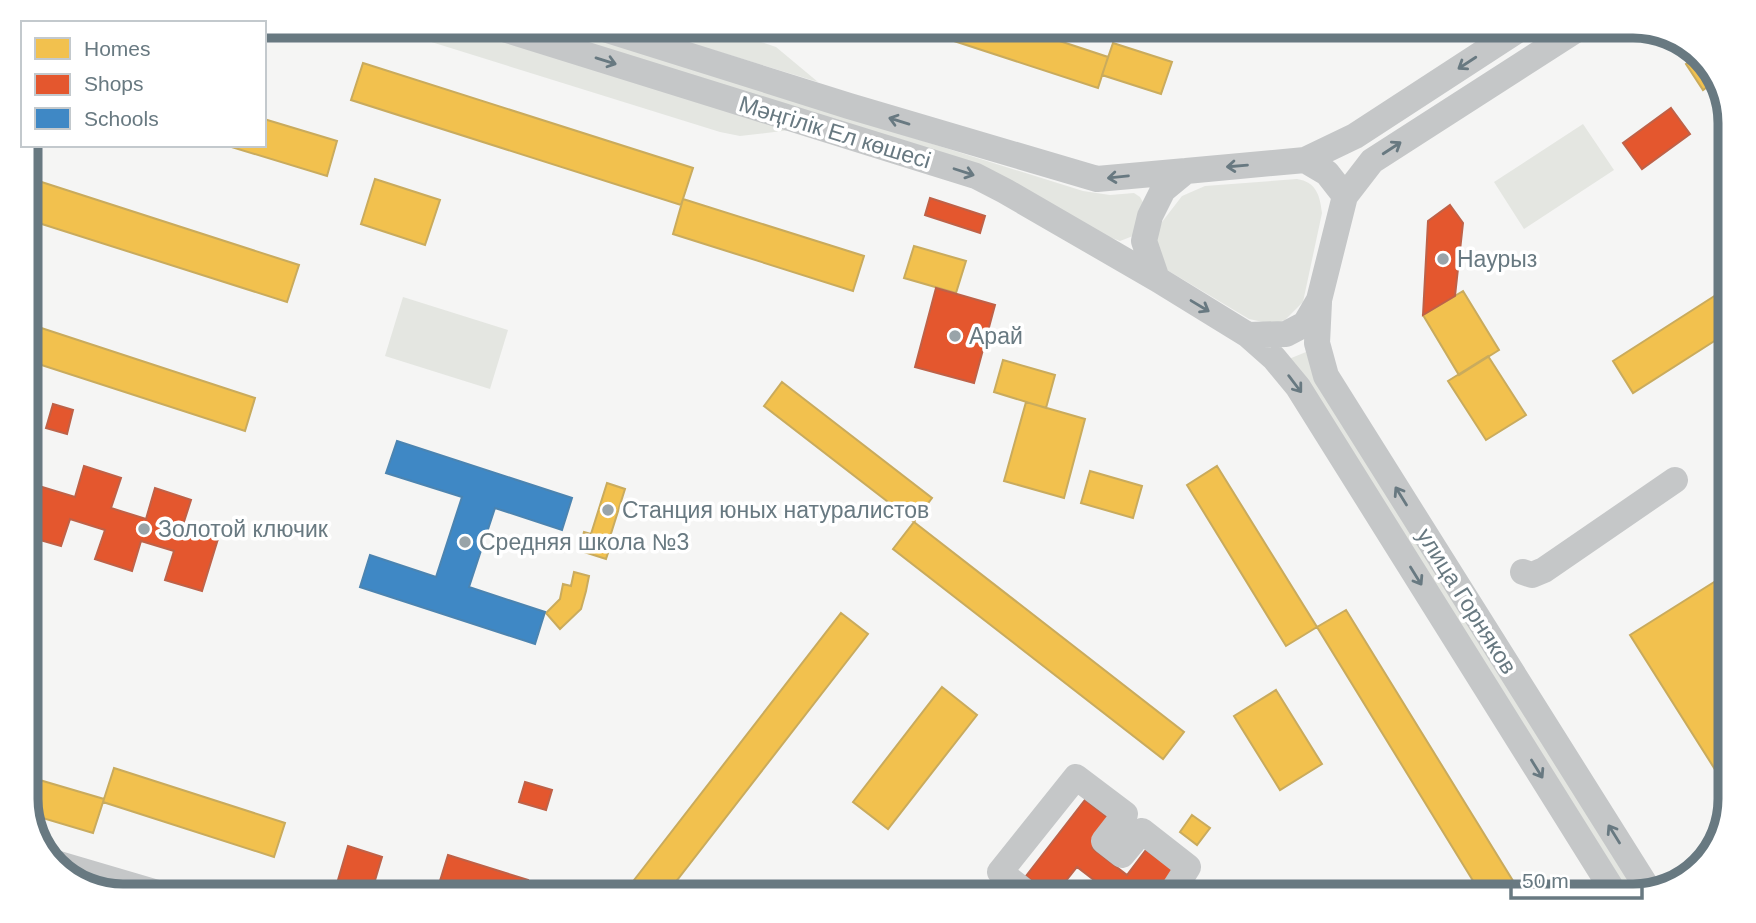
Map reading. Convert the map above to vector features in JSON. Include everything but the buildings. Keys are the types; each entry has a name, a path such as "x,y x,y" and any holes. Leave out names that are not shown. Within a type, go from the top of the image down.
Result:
{"street":[{"name":"Мәңгілік Ел көшесі","path":"536,39 976,176 1157,279 1248,335"},
{"name":"Мәңгілік Ел көшесі","path":"636,39 849,106 1097,179 1305,160"},
{"path":"1305,160 1355,136 1504,39"},
{"path":"1248,335 1286,334 1305,324 1319,300 1345,196 1372,162 1562,39"},
{"path":"1305,160 1327,173 1345,196"},
{"path":"1157,279 1144,241 1150,216 1163,190 1186,170"},
{"name":"улица Горняков","path":"1319,300 1317,343 1326,376 1645,884"},
{"name":"улица Горняков","path":"1248,335 1274,358 1298,387 1608,884"},
{"path":"1524,572 1532,575 1544,570 1675,480"},
{"path":"1015,884 1000,872 1076,777 1125,814 1104,841 1122,855 1142,831 1188,867 1177,884"},
{"path":"73,868 127,884"}],"shaded area":[{"path":"422,39 505,39 799,129 740,136"},
{"path":"558,39 598,39 1083,191 1110,195 1134,193 1145,206 1133,236 1120,241"},
{"path":"677,39 752,39 776,47 818,82"},
{"path":"1583,124 1614,170 1524,229 1494,182"},
{"path":"1297,179 1309,183 1316,190 1322,213 1303,302 1285,320 1272,324 1249,319 1167,270 1157,260 1157,235 1162,222 1182,196 1205,186"},
{"path":"403,297 508,330 490,389 385,356"},
{"path":"1306,352 1317,382 1635,884 1621,884 1284,361"}],"place":[{"name":"Наурыз","path":"1443,259"},
{"name":"Арай","path":"955,336"},
{"name":"Станция юных натуралистов","path":"608,510"},
{"name":"Золотой ключик","path":"144,529"},
{"name":"Средняя школа №3","path":"465,542"}]}
